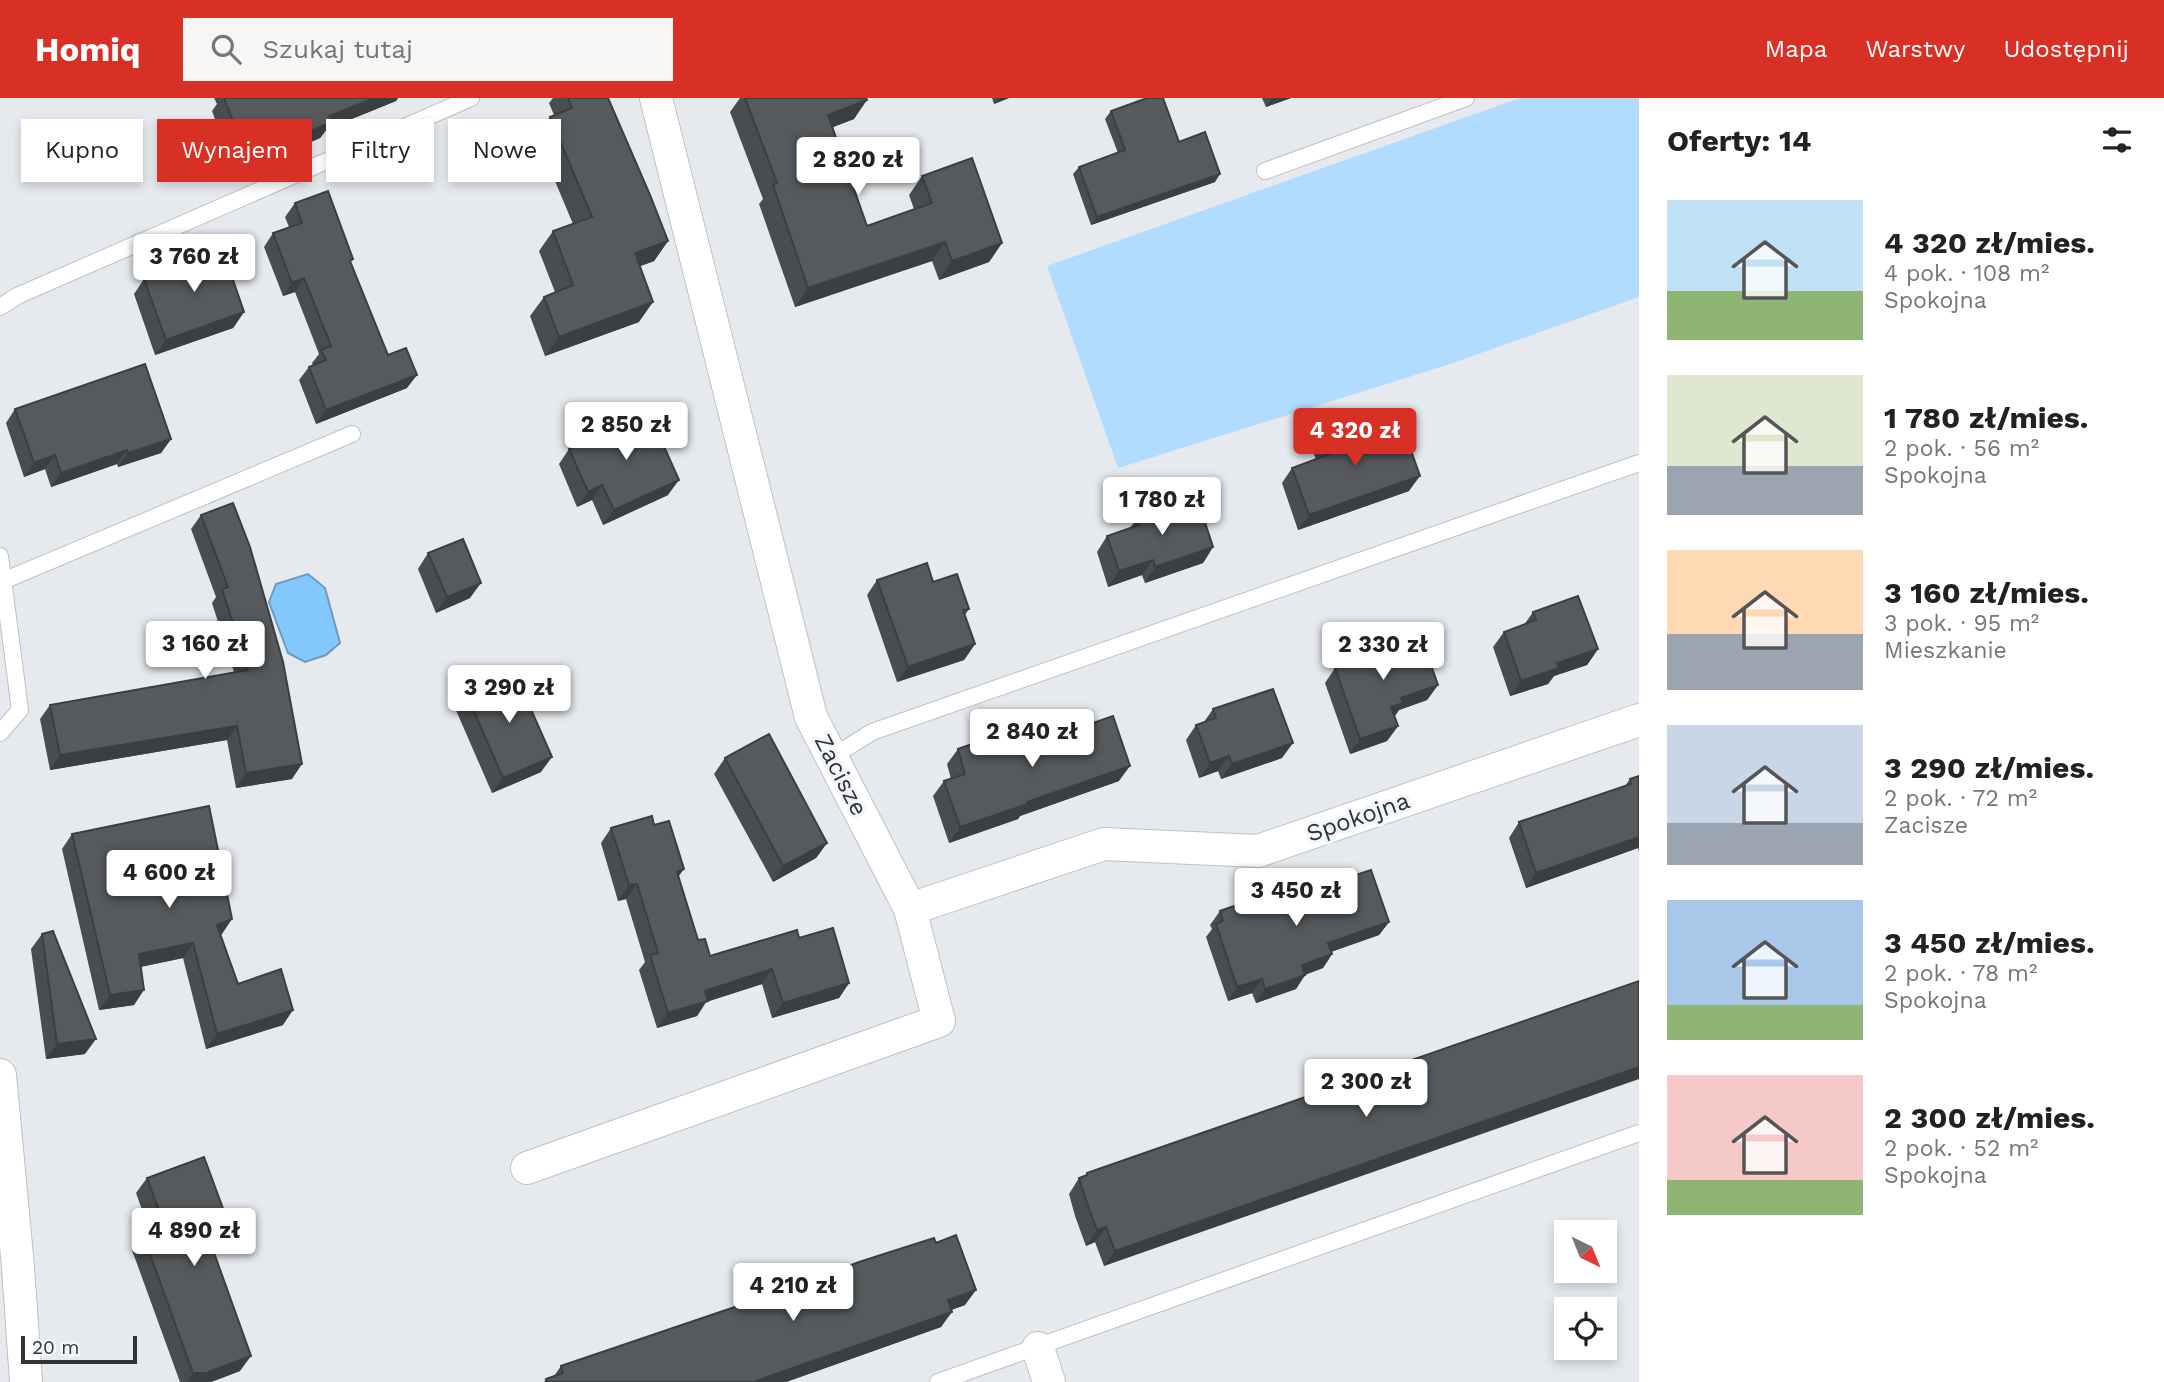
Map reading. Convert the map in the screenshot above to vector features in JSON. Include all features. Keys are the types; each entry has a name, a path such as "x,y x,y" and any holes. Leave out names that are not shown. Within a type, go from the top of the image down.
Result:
{"street":[{"name":"Zacisze","path":"527,1168 939,1021 910,909 811,718 656,98"},
{"name":"Spokojna","path":"910,909 1104,844 1258,851 1639,720"},
{"path":"0,1075 26,1382"},
{"path":"1038,1348 1049,1382"}],"lane":[{"path":"0,307 17,296 471,98"},
{"path":"1265,171 1466,98"},
{"path":"3,580 352,434"},
{"path":"832,757 872,732 1639,463"},
{"path":"0,556 20,710 0,733"},
{"path":"938,1382 1639,1133"}],"shaded area":[{"path":"1520,98 1639,98 1639,297 1447,365 1118,468 1047,266"},
{"path":"308,574 325,588 340,643 326,655 305,662 288,653 269,602 276,584"}],"building":[{"path":"224,98 375,98 329,116 330,119 326,119 326,125 312,131 312,119 232,119"},
{"path":"568,98 608,98 668,241 635,253 653,302 559,337 544,297 573,285 553,231 592,217 561,143 561,119 550,117 572,108"},
{"path":"745,98 866,98 867,100 828,115 867,226 932,203 922,176 972,158 1002,243 952,261 945,242 808,288 773,185 777,183"},
{"path":"1147,98 1163,98 1179,142 1205,132 1220,174 1097,217 1079,167 1125,150 1111,111"},
{"path":"328,191 353,259 350,261 388,355 406,348 417,375 326,410 309,367 326,360 321,350 331,346 304,278 292,283 273,233 302,223 295,203"},
{"path":"223,251 244,312 166,340 144,279 165,271 163,265 196,254 198,260"},
{"path":"145,364 171,439 128,453 127,450 61,473 55,455 34,463 15,409"},
{"path":"649,413 679,480 614,510 602,485 588,492 569,449"},
{"path":"1366,425 1371,440 1403,428 1420,476 1309,515 1292,468 1330,454 1325,440"},
{"path":"1197,498 1213,547 1155,567 1153,560 1119,571 1107,536 1139,525 1137,518"},
{"path":"233,503 250,547 283,662 302,764 246,773 237,726 60,755 50,705 248,670 222,589 228,587 201,515"},
{"path":"463,539 481,583 447,597 428,553"},
{"path":"927,563 933,582 957,574 969,609 963,610 975,644 908,667 877,580"},
{"path":"1578,596 1598,649 1557,663 1559,668 1521,681 1504,632 1536,620 1533,612"},
{"path":"1394,634 1401,653 1424,646 1438,685 1401,698 1403,703 1391,707 1398,726 1360,739 1335,668 1354,661 1350,650"},
{"path":"514,671 552,757 503,778 466,693"},
{"path":"1273,689 1293,743 1232,764 1229,756 1210,763 1196,725 1216,718 1213,709"},
{"path":"1113,716 1130,766 960,827 944,781 965,774 958,749 1004,733 1010,752"},
{"path":"769,734 827,843 783,866 725,758"},
{"path":"1639,776 1639,837 1536,873 1519,822 1631,784 1630,779"},
{"path":"209,806 232,919 217,925 238,984 281,969 293,1010 217,1034 193,943 139,954 144,990 110,995 72,834"},
{"path":"652,816 654,825 669,821 684,869 677,872 698,940 705,939 710,956 797,930 799,938 833,928 849,983 783,1003 772,969 705,991 708,1001 668,1013 650,955 658,953 637,884 629,885 611,828"},
{"path":"1371,870 1389,922 1328,943 1332,954 1302,965 1305,975 1265,989 1262,979 1237,987 1216,924 1223,921 1220,911 1286,888 1289,897"},
{"path":"53,931 96,1039 57,1044 42,934"},
{"path":"1639,981 1639,1067 1115,1251 1106,1227 1097,1230 1079,1178 1087,1173"},
{"path":"204,1157 225,1214 203,1222 251,1356 206,1373 193,1373 143,1235 165,1227 147,1178"},
{"path":"956,1235 976,1290 948,1300 952,1312 753,1382 548,1382 546,1379 563,1373 561,1366 859,1262 934,1238 936,1243"}]}
